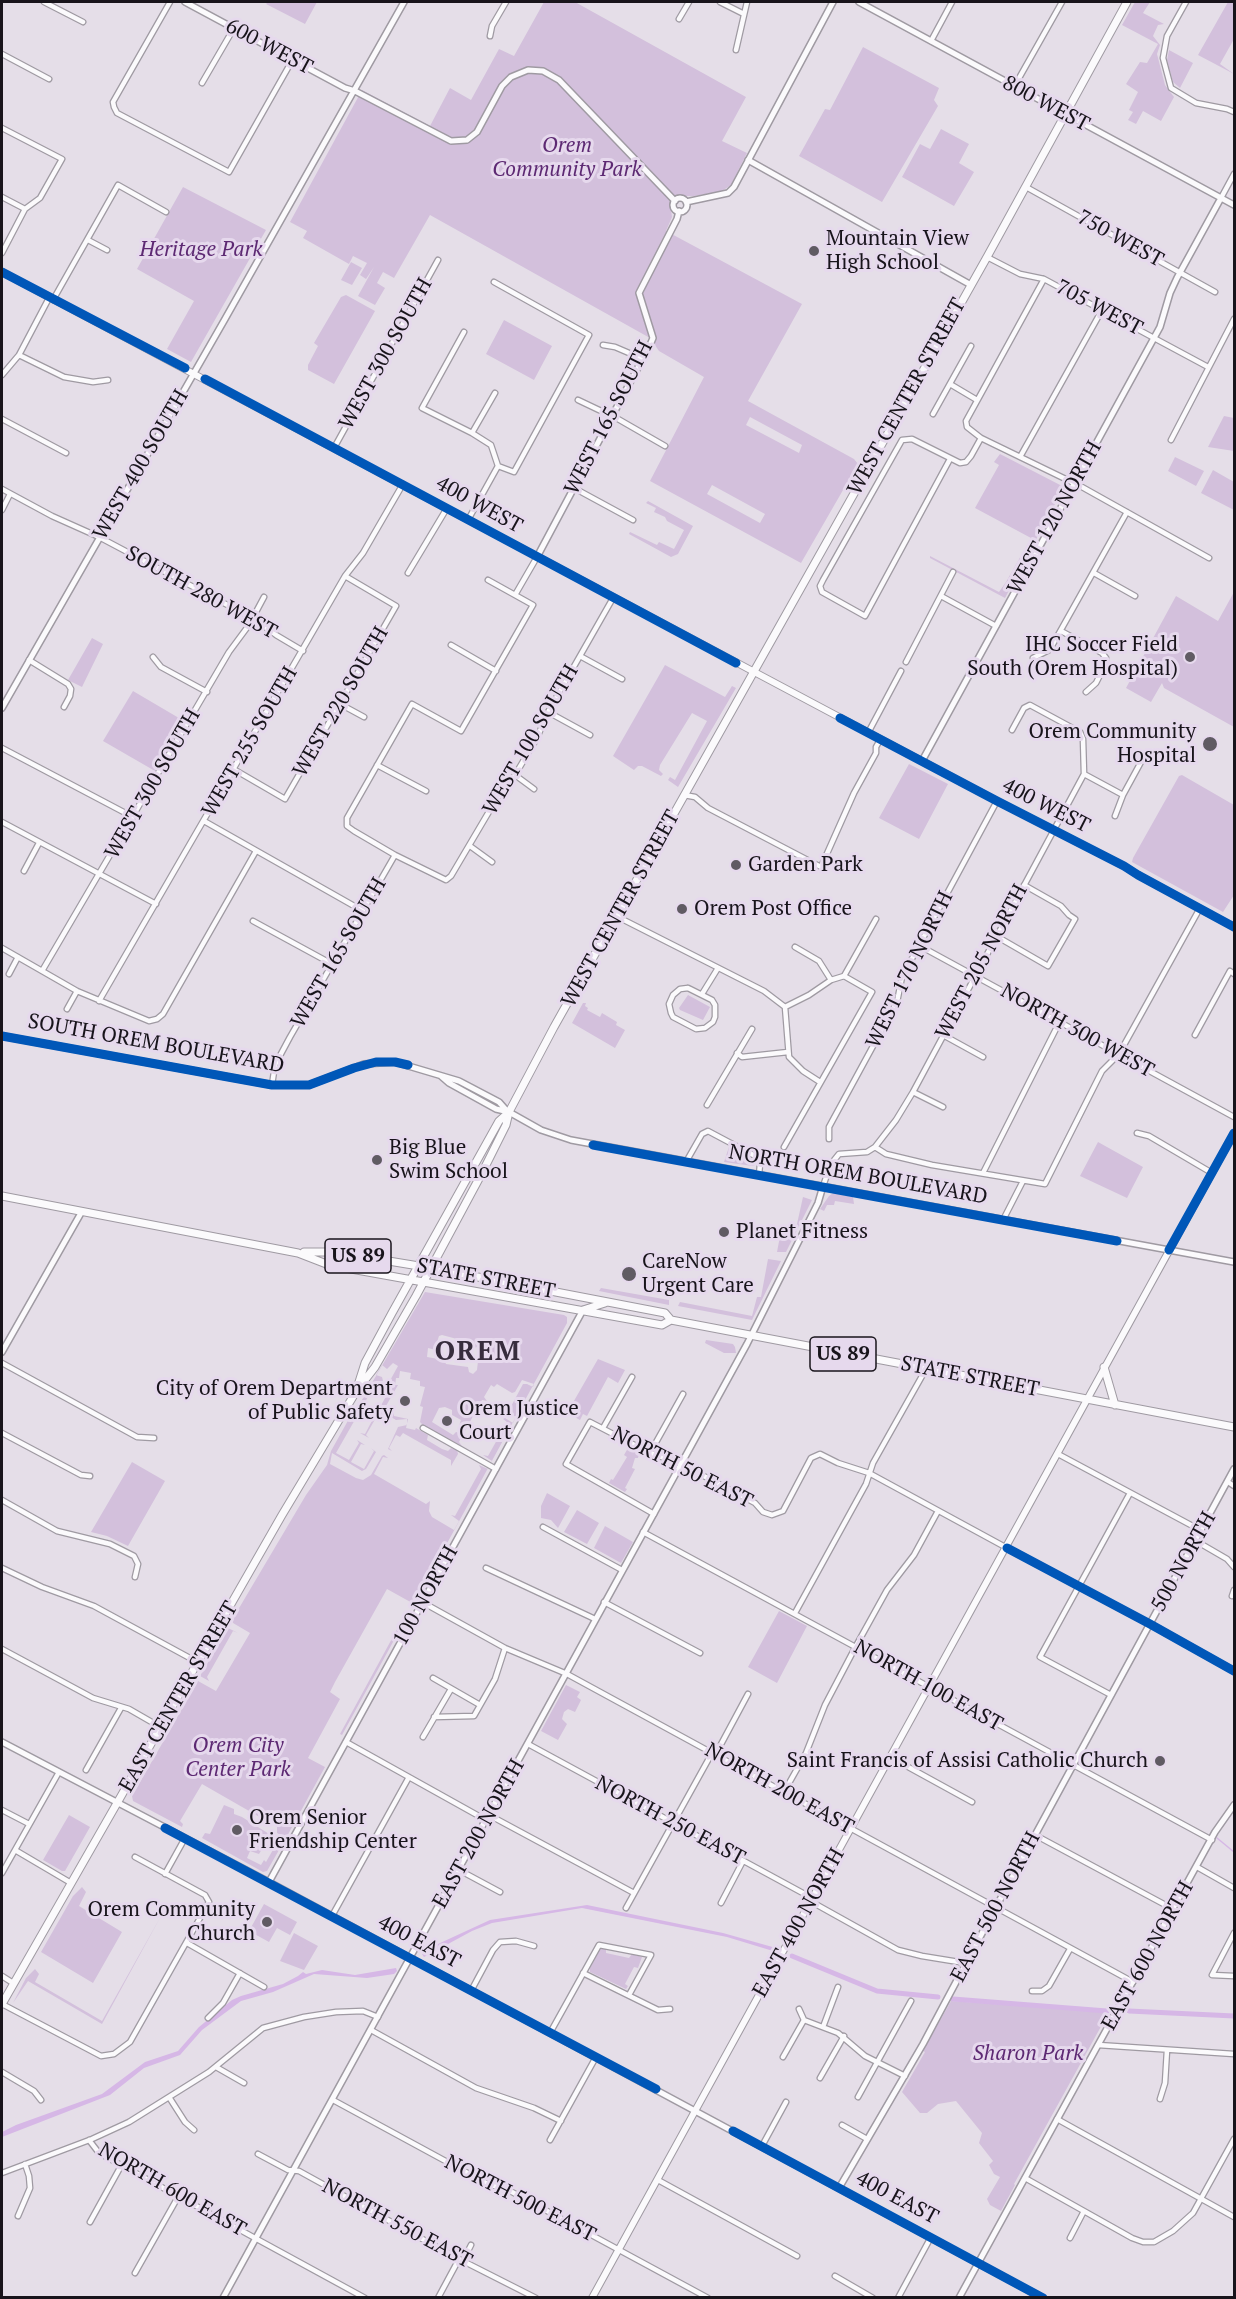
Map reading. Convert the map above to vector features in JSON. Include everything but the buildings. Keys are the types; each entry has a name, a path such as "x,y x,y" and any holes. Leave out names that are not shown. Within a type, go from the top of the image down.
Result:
{"main road":[{"name":"WEST CENTER STREET","path":"411,1280 499,1121 508,1112 1026,187 1127,2"},
{"name":"400 WEST","path":"2,272 1234,927"},
{"name":"WEST CENTER STREET","path":"423,1282 506,1125 508,1112"},
{"name":"EAST 400 NORTH","path":"592,2298 1234,1133"},
{"name":"STATE STREET","path":"2,1196 298,1253 329,1265 663,1325 671,1320"},
{"name":"STATE STREET","path":"298,1253 334,1252 431,1268 665,1313 671,1320 1234,1427"},
{"name":"EAST CENTER STREET","path":"357,1390 365,1363 411,1280"},
{"name":"EAST CENTER STREET","path":"2,2004 282,1515 357,1390 375,1367 423,1282"},
{"path":"582,1310 606,1302"},
{"path":"1104,1367 1115,1405"}],"street":[{"path":"44,2 83,22"},
{"path":"170,2 113,102 114,107 117,113 229,172 293,59"},
{"name":"600 WEST","path":"185,2 447,140 467,140 477,132 507,80 520,72 533,69 543,70 559,80 675,201"},
{"name":"WEST 400 SOUTH","path":"2,708 404,2"},
{"path":"490,36 492,26 506,2"},
{"path":"680,19 689,2"},
{"path":"720,2 744,14"},
{"path":"736,50 747,2"},
{"path":"679,211 675,208 675,201 682,198 686,202 728,193 734,187 833,2"},
{"name":"800 WEST","path":"859,2 1234,205"},
{"path":"931,41 952,2"},
{"path":"1014,87 1062,2"},
{"path":"1186,2 1167,36 1163,58 1171,88 1196,103 1234,112"},
{"path":"202,83 234,28"},
{"path":"2,54 49,79"},
{"path":"2,128 62,159 40,198 25,209 2,253"},
{"path":"748,160 971,285"},
{"path":"1221,198 1234,174"},
{"path":"2,375 19,355 118,185 166,212"},
{"name":"750 WEST","path":"1026,187 1215,292"},
{"path":"2,197 25,209"},
{"name":"WEST 120 NORTH","path":"922,761 1155,337 1164,318 1170,293 1221,198"},
{"name":"WEST 165 SOUTH","path":"537,557 653,338 639,293 679,211 686,209 686,202"},
{"path":"88,240 108,250"},
{"name":"705 WEST","path":"987,256 1020,274 1044,279 1208,367"},
{"name":"WEST 300 SOUTH","path":"334,448 438,260"},
{"path":"1044,279 966,421 967,428 981,438 1082,487 1209,558"},
{"path":"464,332 422,408 491,445 498,465 514,472 589,335 494,282"},
{"path":"1020,457 1102,310"},
{"path":"1171,440 1234,319"},
{"path":"603,345 615,346 643,359"},
{"path":"933,414 971,346"},
{"path":"19,355 64,377 93,382 108,380"},
{"path":"950,384 977,400"},
{"path":"472,433 495,393"},
{"path":"578,400 665,446"},
{"path":"2,419 66,453"},
{"path":"950,459 865,616 820,590 825,576 902,440 912,439 960,463 966,462 981,438"},
{"path":"468,520 498,465"},
{"name":"WEST 255 SOUTH","path":"99,1001 235,770 345,576 363,553 404,484"},
{"path":"574,488 633,520"},
{"name":"SOUTH 280 WEST","path":"2,489 52,516 99,537 252,618 303,651"},
{"path":"2,510 10,494"},
{"path":"408,573 447,508"},
{"path":"1033,658 1049,650 1127,512"},
{"path":"515,595 537,557"},
{"path":"906,662 953,572"},
{"path":"1094,573 1135,596"},
{"name":"WEST 220 SOUTH","path":"235,770 285,799 396,606 345,576"},
{"path":"395,855 347,826 347,818 412,704 461,731 533,605 488,580"},
{"path":"941,596 996,626"},
{"name":"WEST 300 SOUTH","path":"42,971 229,652 249,625 264,597"},
{"name":"WEST 100 SOUTH","path":"395,855 446,880 451,876 500,793 515,776 537,738 548,712 613,598"},
{"path":"1061,631 1102,653 1106,658 1096,682 1086,692"},
{"path":"451,645 496,671"},
{"path":"580,656 622,679"},
{"path":"153,657 161,667 207,692"},
{"path":"29,660 68,684 71,689 70,696 64,707"},
{"path":"868,733 901,670"},
{"path":"340,704 364,717"},
{"path":"1012,730 1026,706 1032,706 1082,735 1083,774 1123,795"},
{"path":"548,712 590,735"},
{"path":"684,795 695,797 708,808 821,867 854,793 876,753 880,740"},
{"path":"2,748 133,817"},
{"path":"1115,816 1123,795 1141,762"},
{"path":"377,765 426,791"},
{"name":"WEST 205 NORTH","path":"875,1147 896,1120 913,1092 1083,774"},
{"path":"515,776 534,789"},
{"name":"WEST 170 NORTH","path":"829,1139 830,1127 897,1002 902,977 997,801"},
{"path":"204,821 363,911"},
{"path":"2,822 156,904"},
{"path":"24,871 39,843"},
{"path":"470,846 492,862"},
{"path":"2,948 77,991 149,1021 154,1020 163,1014 256,851"},
{"name":"WEST 165 SOUTH","path":"272,1084 275,1065 395,855"},
{"path":"996,936 1048,966 1076,919 1061,906 1023,885"},
{"path":"823,1186 839,1154 867,1152 875,1147 886,1154 932,1165 1045,1184 1102,1071 1119,1054 1200,908"},
{"path":"616,916 764,992 785,1007"},
{"path":"785,1007 809,996 831,980 844,976 876,919"},
{"path":"253,921 332,964"},
{"name":"NORTH 300 WEST","path":"920,946 1234,1117"},
{"path":"795,947 819,961 831,980"},
{"path":"9,974 18,957"},
{"path":"702,994 718,968"},
{"path":"1195,1035 1232,973"},
{"path":"784,1147 872,992 844,976"},
{"path":"688,988 702,994 712,1000 716,1008 715,1017 708,1026 696,1029 673,1017 669,1004 676,991 688,988"},
{"path":"67,1009 77,991"},
{"path":"785,1007 789,1057 803,1071 820,1082"},
{"path":"983,1173 1060,1021"},
{"path":"706,1105 752,1029"},
{"path":"943,1035 983,1057"},
{"name":"SOUTH OREM BOULEVARD","path":"2,1036 272,1084 297,1086 317,1083 376,1062 395,1062 441,1076 452,1077 500,1102 508,1112"},
{"path":"737,1053 742,1057 788,1052"},
{"path":"913,1092 943,1107"},
{"name":"NORTH OREM BOULEVARD","path":"508,1112 540,1130 593,1145 1234,1262"},
{"path":"686,1162 702,1134 711,1132 757,1157 760,1164 759,1175"},
{"path":"1137,1133 1149,1136 1212,1173"},
{"path":"1003,1220 1023,1181"},
{"name":"EAST 200 NORTH","path":"223,2298 747,1344 818,1203 823,1186"},
{"path":"2,1352 81,1213"},
{"name":"100 NORTH","path":"269,1882 582,1310"},
{"path":"2,1363 137,1437 154,1438"},
{"path":"795,1613 866,1484 873,1463 926,1369"},
{"path":"603,1428 632,1377"},
{"path":"650,1453 683,1394"},
{"name":"NORTH 50 EAST","path":"654,1514 566,1464 590,1422 650,1453 681,1464 755,1503 763,1512 772,1515 783,1510 811,1458 820,1454 838,1463 869,1473"},
{"path":"423,1428 496,1469"},
{"path":"2,1433 81,1475 90,1476"},
{"path":"1058,1454 1202,1530"},
{"name":"500 NORTH","path":"1150,1624 1234,1469"},
{"path":"869,1473 1234,1671"},
{"path":"1228,1482 1234,1486"},
{"path":"1111,1695 1040,1657 1130,1493"},
{"path":"2,1500 57,1531 110,1544 134,1556 138,1564 135,1577"},
{"path":"784,1792 806,1753 825,1705 856,1646 887,1590 914,1556 938,1511"},
{"path":"543,1527 622,1570"},
{"name":"NORTH 100 EAST","path":"644,1532 1212,1840"},
{"path":"1196,1541 1227,1559 1234,1567"},
{"path":"2,1568 28,1581 94,1606 199,1663"},
{"path":"486,1568 595,1618"},
{"name":"NORTH 200 EAST","path":"422,1602 506,1648 567,1674 1133,1982"},
{"path":"604,1602 700,1653"},
{"name":"EAST 500 NORTH","path":"839,2188 905,2076 1150,1624"},
{"path":"434,1717 474,1716 495,1679 506,1648"},
{"path":"2,1649 93,1698 129,1709 162,1728"},
{"path":"433,1678 480,1705"},
{"path":"423,1737 451,1689"},
{"path":"626,1908 712,1752 719,1748 748,1694"},
{"path":"86,1770 122,1708"},
{"name":"400 EAST","path":"2,1742 269,1882 1043,2298"},
{"path":"346,1742 634,1893"},
{"name":"NORTH 250 EAST","path":"528,1744 743,1861 898,1950 966,1963"},
{"path":"890,1757 972,1802"},
{"path":"2,1873 59,1772"},
{"path":"332,1916 409,1777"},
{"name":"EAST 600 NORTH","path":"959,2298 1173,1909 1234,1805"},
{"path":"2,1810 29,1824"},
{"path":"1035,1835 1173,1909"},
{"path":"165,1874 185,1838"},
{"path":"15,1850 71,1883"},
{"path":"2,2004 101,2056 114,2054 133,2038 209,1900 205,1895 135,1857"},
{"path":"720,1903 743,1861"},
{"path":"1197,1867 1234,1888"},
{"path":"459,1870 500,1892"},
{"path":"1234,1933 1212,1975 1234,1976"},
{"path":"471,1991 493,1950 500,1942 516,1941 534,1946"},
{"path":"187,1943 264,1987"},
{"path":"550,2033 599,1945 651,1954 629,1995"},
{"path":"1032,1991 1042,1991 1049,1986 1070,1949"},
{"path":"208,2018 223,2003 240,1973"},
{"path":"583,1973 658,2010 670,2009"},
{"path":"2,1976 13,1983"},
{"path":"822,2027 838,1987"},
{"path":"858,2097 911,2001"},
{"path":"799,2009 804,2020 844,2036 861,2053 905,2076"},
{"path":"2,2173 129,2122 216,2067 257,2031 304,2017 346,2012 364,2011 378,2017"},
{"path":"783,2056 804,2020"},
{"path":"371,2030 476,2088 534,2108 561,2121"},
{"path":"820,2078 844,2036"},
{"path":"1098,2045 1234,2054"},
{"path":"1160,2099 1165,2083 1167,2050"},
{"path":"550,2140 596,2057"},
{"path":"216,2067 244,2083"},
{"path":"2,2072 34,2091 41,2100"},
{"path":"169,2097 185,2122 194,2130"},
{"name":"NORTH 500 EAST","path":"333,2100 486,2183 512,2192 708,2298"},
{"path":"762,2146 786,2102"},
{"path":"1057,2119 1234,2217"},
{"path":"842,2125 867,2139"},
{"path":"1025,2178 1132,2238 1143,2242 1154,2242 1184,2223 1201,2199 1234,2139"},
{"name":"NORTH 600 EAST","path":"89,2140 99,2153 121,2166 365,2298"},
{"name":"NORTH 550 EAST","path":"258,2154 293,2171 298,2171 536,2298"},
{"path":"18,2216 30,2188 25,2164"},
{"path":"90,2222 121,2166"},
{"path":"658,2180 797,2256"},
{"path":"135,2273 178,2196"},
{"path":"1070,2238 1084,2211"},
{"path":"898,2298 931,2237"},
{"path":"438,2298 471,2245"},
{"path":"835,2276 873,2298"}],"green space":[{"path":"268,2 317,2 305,24 266,4"},
{"name":"Orem Community Park","path":"544,2 575,2 746,97 722,141 747,153 731,185 722,191 694,196 678,196 670,202 672,217 666,231 802,304 748,401 854,459 858,464 801,563 650,481 704,377 659,351 650,338 430,215 394,278 383,272 377,283 385,288 375,305 358,296 374,267 366,279 360,275 367,263 353,256 349,264 303,238 307,231 290,222 362,90 430,126 450,88 471,100 499,49 514,56","holes":["750,417 802,445 799,453 746,425","712,485 765,514 760,523 707,494"]},
{"path":"1135,2 1150,2 1143,13 1164,24 1158,25 1153,36 1160,45 1157,54 1165,85 1174,97 1161,121 1143,111 1136,124 1128,120 1133,112 1129,110 1138,92 1126,84 1140,62 1147,63 1158,44 1122,25"},
{"path":"1228,2 1234,2 1234,39 1220,64 1234,74 1198,55"},
{"path":"863,47 939,88 934,100 938,106 882,202 799,156 825,109 830,110"},
{"path":"1169,50 1193,63 1180,88 1173,82 1167,60"},
{"path":"941,129 969,144 959,163 974,172 954,206 902,177 920,144 930,149"},
{"name":"Heritage Park","path":"183,187 266,230 191,362 167,349 194,301 137,269"},
{"path":"351,262 362,268 352,285 341,280"},
{"path":"346,295 375,311 334,384 308,370 308,365 318,346 314,343 341,297"},
{"path":"504,320 552,346 534,380 486,354"},
{"path":"1224,416 1234,418 1234,451 1208,447"},
{"path":"1000,454 1064,487 1005,598 930,558 930,556 999,592 1006,582 1031,538 975,508 999,465 994,462"},
{"path":"1175,457 1204,471 1196,486 1168,471"},
{"path":"1213,470 1234,482 1234,510 1201,493"},
{"path":"648,501 693,526 678,554 671,557 629,534 630,532 657,545 659,542 674,549 684,530 654,512 656,508 646,503"},
{"path":"1234,592 1234,727 1164,688 1162,683 1151,702 1126,688 1176,596 1218,621"},
{"path":"92,638 103,644 82,687 68,680"},
{"path":"665,665 725,697 732,686 736,688 678,787 668,780 670,777 675,780 707,721 692,713 660,765 659,770 663,774 661,776 642,766 634,770 613,756"},
{"path":"133,691 184,721 155,771 103,741"},
{"path":"909,764 948,784 919,839 879,818"},
{"path":"1182,775 1234,805 1234,895 1223,912 1132,862 1179,776"},
{"path":"688,995 710,1007 703,1020 680,1010 679,1008"},
{"path":"583,1003 586,1003 587,1010 600,1017 602,1013 625,1030 615,1048 572,1023"},
{"path":"1098,1142 1143,1167 1127,1198 1080,1176"},
{"path":"729,1147 753,1160 755,1165 724,1162"},
{"path":"833,1193 853,1197 854,1204 835,1201 834,1205 827,1205 824,1211 820,1209"},
{"path":"803,1197 812,1200 786,1252 777,1252 781,1231 795,1233"},
{"path":"768,1259 781,1261 752,1320 678,1306 680,1302 752,1316 757,1297 761,1297"},
{"path":"601,1288 669,1300 669,1305 599,1291"},
{"path":"425,1292 567,1317 567,1323 534,1384 522,1380 512,1393 497,1384 494,1387 491,1385 484,1397 487,1401 482,1400 480,1404 483,1408 478,1407 459,1442 462,1446 427,1429 420,1422 423,1407 420,1406 425,1387 420,1386 420,1381 410,1379 411,1373 400,1371 395,1385 398,1385 386,1406 394,1411 394,1416 408,1419 407,1424 407,1419 396,1420 384,1413 381,1418 377,1416 366,1435 369,1438 360,1433 365,1434 375,1415 372,1413 373,1410 378,1411 390,1389 387,1386 398,1366 393,1363 387,1369 382,1365","holes":["439,1336 457,1339 456,1346 467,1347 468,1344 470,1348 478,1347 481,1352 487,1354 486,1362 478,1361 477,1370 473,1374 469,1372 468,1367 446,1364 444,1360 427,1357 428,1348 436,1350","445,1407 452,1410 452,1415 461,1420 460,1433 456,1432 453,1435 432,1422 439,1408"]},
{"path":"706,1340 733,1344 736,1353 724,1353 705,1343"},
{"path":"598,1359 625,1370 618,1383 608,1377 587,1416 583,1414 580,1420 567,1413"},
{"name":"Orem City Center Park","path":"376,1375 382,1377 383,1381 377,1381 336,1453 349,1460 359,1443 357,1440 365,1445 361,1444 351,1462 364,1469 374,1451 371,1448 376,1452 366,1469 362,1471 332,1453 330,1464 363,1480 371,1475 384,1455 388,1458 383,1457 374,1474 426,1504 430,1501 429,1511 432,1517 454,1530 459,1521 451,1515 455,1516 481,1469 479,1465 488,1469 414,1604 387,1589 335,1682 330,1692 340,1699 308,1758 325,1767 286,1838 277,1833 277,1827 202,1784 180,1821 183,1824 182,1827 133,1801 132,1796 198,1681 216,1691 250,1633 233,1623 232,1620 306,1495 327,1465 331,1451 355,1408"},
{"path":"523,1384 532,1387 516,1417 508,1412"},
{"path":"503,1419 513,1423 492,1461 483,1455 488,1456 507,1422"},
{"path":"407,1425 406,1428 415,1430 416,1428 428,1435 427,1440 442,1449 457,1450 458,1454 451,1466 451,1460 403,1433 400,1437 396,1435 389,1448 392,1451 388,1449 398,1427"},
{"path":"628,1448 639,1454 638,1458 635,1458 632,1468 635,1469 625,1492 609,1483 627,1457 624,1455"},
{"path":"132,1462 165,1481 128,1546 107,1536 91,1532"},
{"path":"547,1493 570,1506 558,1528 551,1520 541,1518 541,1506"},
{"path":"577,1510 599,1523 587,1544 564,1532"},
{"path":"605,1526 633,1542 621,1563 594,1548"},
{"name":"Orem City Center Park","path":"407,1611 410,1611 342,1735 340,1734"},
{"path":"779,1611 807,1626 777,1683 748,1667"},
{"name":"Orem City Center Park","path":"228,1628 238,1633 233,1631 207,1677 209,1681 200,1676"},
{"path":"566,1685 580,1692 577,1697 581,1700 575,1712 568,1709 564,1712 562,1719 567,1724 558,1740 541,1731"},
{"name":"Orem City Center Park","path":"224,1805 234,1809 234,1814 274,1837 273,1840 268,1839 259,1854 250,1851 247,1858 261,1865 264,1860 266,1862 278,1841 283,1843 267,1871 263,1872 202,1838 205,1833 210,1834"},
{"path":"69,1815 90,1827 65,1871 62,1871 43,1860"},
{"path":"82,1887 86,1892 79,1906 122,1932 93,1983 41,1952 73,1896"},
{"path":"264,1904 297,1922 290,1935 277,1928 269,1942 249,1931"},
{"path":"161,1916 102,2024 28,1981 13,2003 26,1978 35,1969 39,1974 35,1982 102,2021"},
{"path":"294,1933 318,1946 304,1970 280,1961"},
{"path":"601,1948 606,1949 606,1953 629,1958 632,1954 642,1957 638,1968 634,1967 625,1984 628,1986 626,1989 590,1972"},
{"name":"Sharon Park","path":"951,2001 1109,2012 1001,2211 990,2205 987,2199 1000,2177 994,2174 989,2165 993,2161 979,2143 982,2133 956,2101 938,2104 927,2113 920,2113 902,2092"}],"shaded area":[{"path":"587,1905 723,1933 776,1948 773,1951 727,1937 582,1908 492,1923 424,1957 422,1954 425,1950 490,1920"},
{"path":"396,1968 397,1971 394,1974 367,1978 314,1974 273,1992 241,2001 202,2030 180,2055 144,2068 110,2095 2,2137 2,2132 16,2125 102,2094 145,2062 178,2051 199,2027 232,2000 241,1996 283,1984 303,1972 306,1974 322,1970 355,1975"}],"waterway":[{"path":"1217,1838 1234,1852"},
{"path":"792,1956 877,1991 938,1997"},
{"path":"953,1999 1107,2011"},
{"path":"1129,2011 1234,2016"}],"cycle path":[{"path":"2,272 185,368"},
{"path":"205,379 736,663"},
{"path":"840,718 1124,866 1234,927"},
{"path":"2,1036 272,1085 309,1085 376,1062 408,1065"},
{"path":"1169,1250 1234,1133"},
{"path":"593,1145 1117,1241"},
{"path":"1007,1548 1234,1671"},
{"path":"165,1828 656,2089"},
{"path":"733,2131 1043,2298"}],"place":[{"name":"Mountain View High School","path":"814,251"},
{"name":"IHC Soccer Field South (Orem Hospital)","path":"1190,657"},
{"name":"Orem Community Hospital","path":"1210,744"},
{"name":"Garden Park","path":"736,865"},
{"name":"Orem Post Office","path":"682,909"},
{"name":"Big Blue Swim School","path":"377,1160"},
{"name":"Planet Fitness","path":"724,1232"},
{"name":"CareNow Urgent Care","path":"629,1274"},
{"name":"City of Orem Department of Public Safety","path":"405,1401"},
{"name":"Orem Justice Court","path":"447,1421"},
{"name":"Saint Francis of Assisi Catholic Church","path":"1160,1761"},
{"name":"Orem Senior Friendship Center","path":"237,1830"},
{"name":"Orem Community Church","path":"267,1922"}],"district":[{"name":"OREM","path":"478,1352"}]}
